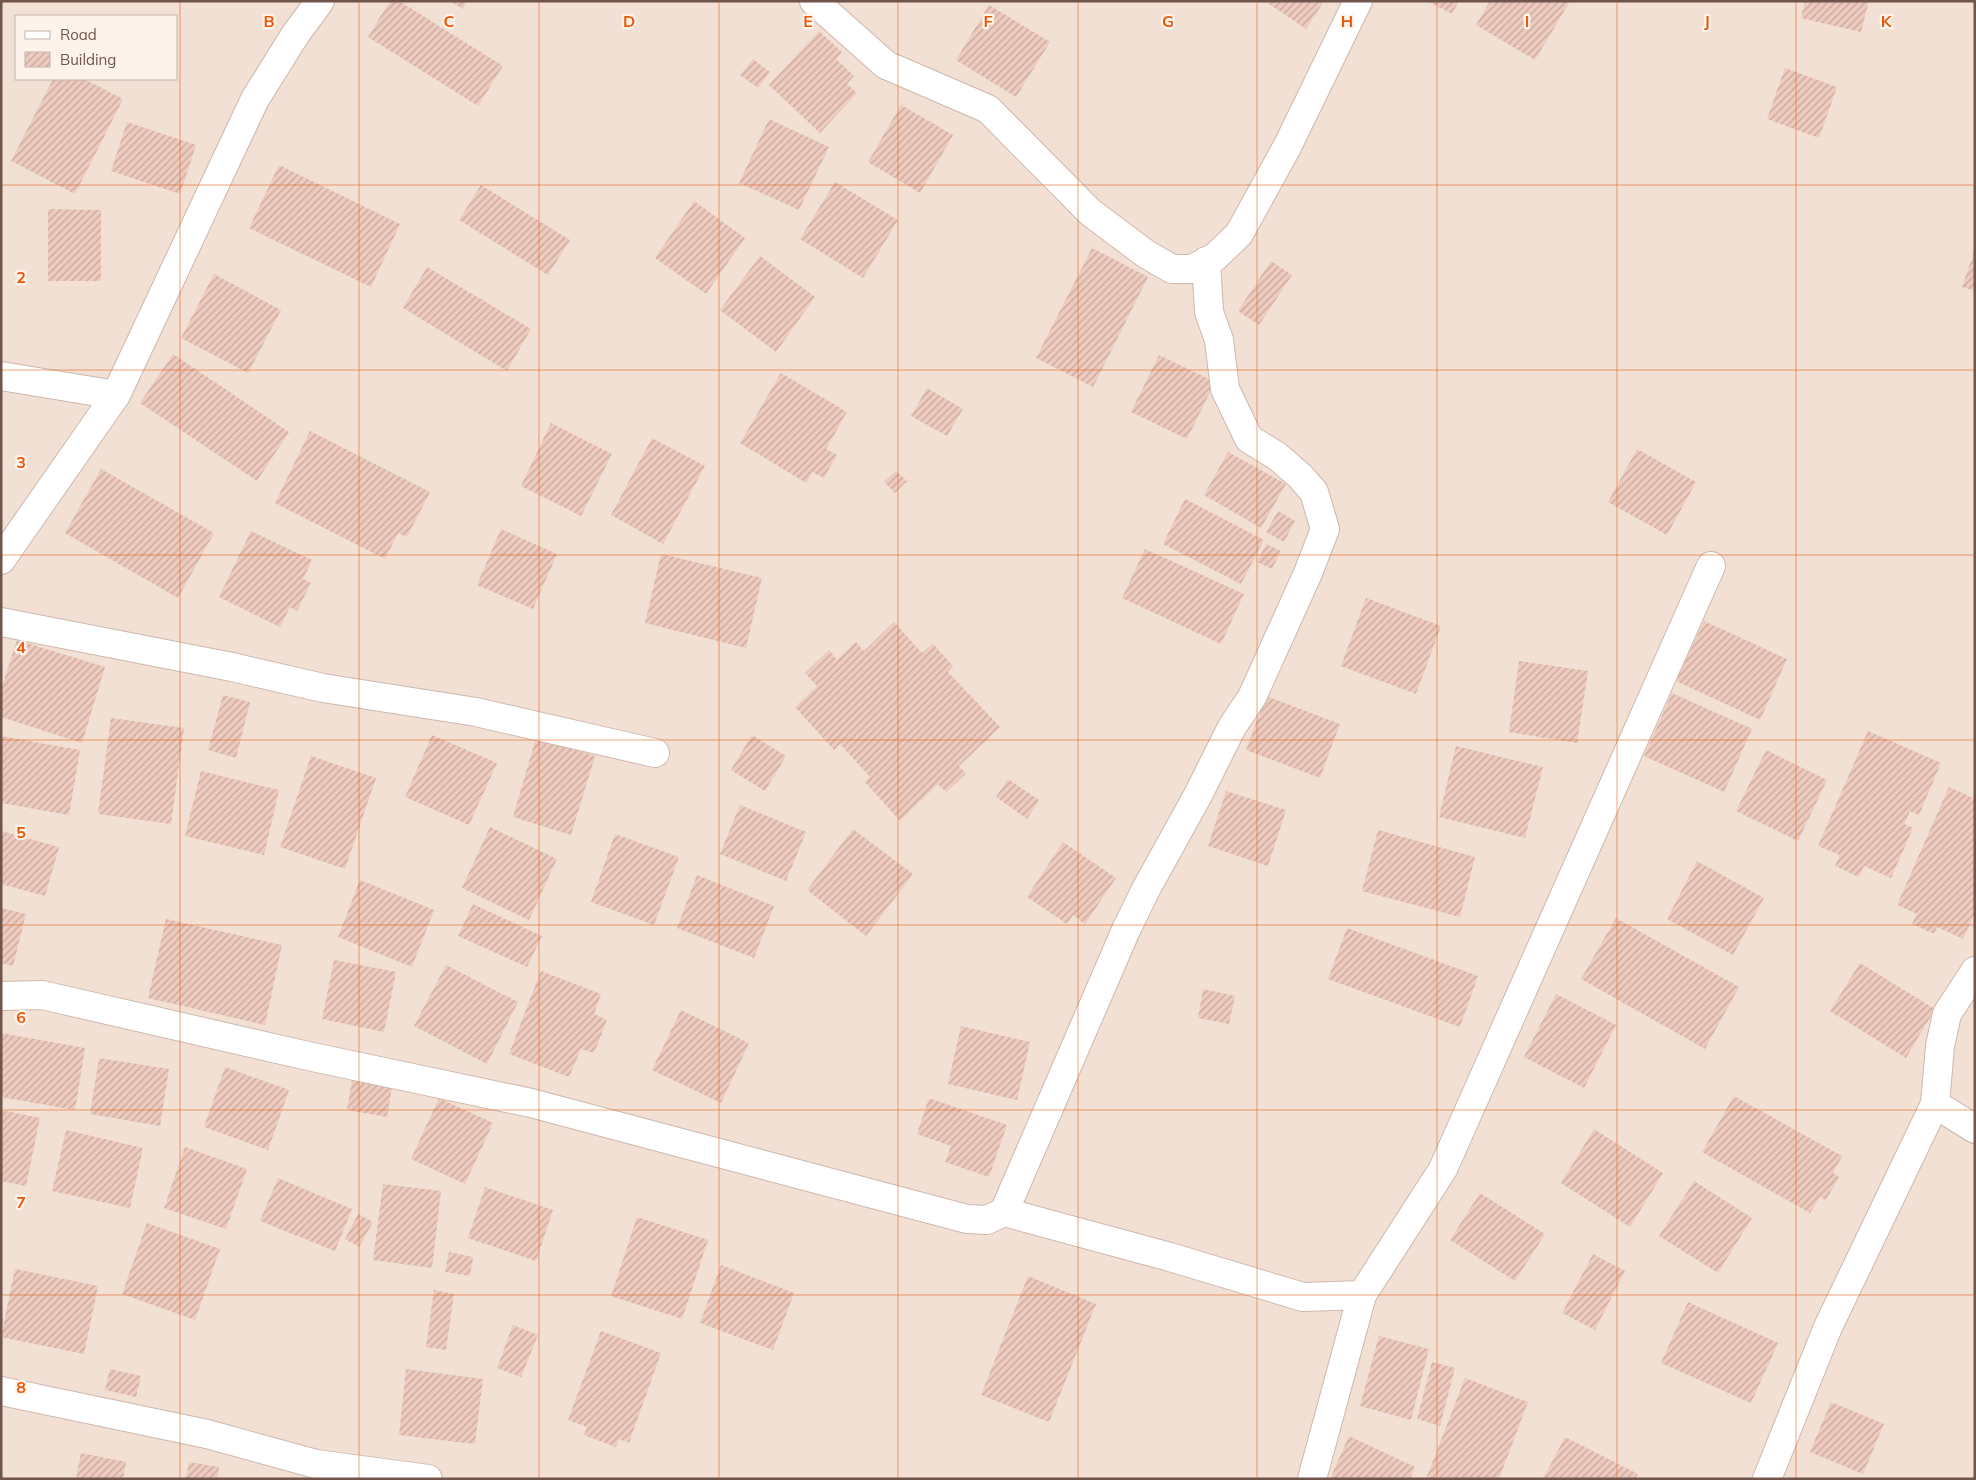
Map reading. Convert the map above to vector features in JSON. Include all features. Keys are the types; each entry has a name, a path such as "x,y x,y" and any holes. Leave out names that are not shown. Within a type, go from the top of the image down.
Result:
{"street":[{"path":"1,560 116,395 255,99 295,35 320,1"},
{"path":"814,1 886,65 988,109 1090,212 1146,254 1172,269 1192,269 1215,256 1239,234 1287,148 1358,1"},
{"path":"1,996 42,995 308,1056 531,1103 967,1219 988,1220 1004,1212 1126,930 1232,727 1252,697 1308,573 1325,529 1314,492 1277,456 1249,439 1225,390 1219,340 1209,312 1206,261"},
{"path":"1,376 116,395"},
{"path":"1312,1479 1362,1295 1443,1169 1711,566"},
{"path":"1,622 232,667 322,688 476,712 655,753"},
{"path":"1767,1479 1828,1327 1935,1104 1940,1046 1947,1014 1975,972"},
{"path":"1935,1104 1975,1129"},
{"path":"1004,1212 1170,1257 1303,1297 1362,1295"},
{"path":"1,1391 207,1434 316,1464 428,1479"}],"shaded area":[{"path":"1,1 1975,1 1975,1479 1,1479"}],"building":[{"path":"390,1 399,1 503,66 478,106 368,37"},
{"path":"450,1 467,1 463,9"},
{"path":"1265,1 1324,1 1306,29"},
{"path":"1427,1 1459,1 1452,14"},
{"path":"1490,1 1570,1 1535,60 1476,25"},
{"path":"1805,1 1869,1 1861,32 1801,18"},
{"path":"989,5 1050,42 1016,97 956,60"},
{"path":"819,31 842,52 836,59 854,76 847,84 857,93 820,133 769,85"},
{"path":"753,59 770,72 758,88 740,75"},
{"path":"1785,68 1837,87 1819,138 1767,119"},
{"path":"52,80 86,80 123,99 75,194 11,161"},
{"path":"901,105 953,135 920,193 868,162"},
{"path":"769,119 829,147 799,210 739,183"},
{"path":"127,122 196,145 180,194 111,171"},
{"path":"279,165 400,224 371,287 249,228"},
{"path":"835,182 898,220 863,278 800,239"},
{"path":"481,185 570,240 548,275 459,220"},
{"path":"694,201 745,238 706,294 655,258"},
{"path":"48,209 101,210 101,281 48,281"},
{"path":"1092,248 1148,277 1093,387 1036,358"},
{"path":"1975,249 1975,291 1962,287"},
{"path":"760,256 815,297 776,352 720,310"},
{"path":"1271,261 1292,275 1259,325 1238,311"},
{"path":"427,267 531,329 507,371 403,308"},
{"path":"214,274 281,310 248,373 181,338"},
{"path":"173,354 289,432 257,481 140,403"},
{"path":"1159,355 1215,382 1187,439 1131,412"},
{"path":"781,373 847,412 826,449 837,455 824,478 812,472 806,483 740,443"},
{"path":"927,388 963,409 947,436 911,416"},
{"path":"551,423 612,454 581,516 521,486"},
{"path":"310,431 430,492 407,537 398,533 385,559 275,503"},
{"path":"652,438 705,466 663,544 611,515"},
{"path":"1637,449 1696,482 1667,535 1608,502"},
{"path":"1228,452 1286,484 1261,528 1204,495"},
{"path":"101,469 214,533 178,598 65,533"},
{"path":"896,471 907,481 895,493 884,482"},
{"path":"1185,499 1264,540 1241,584 1163,544"},
{"path":"1278,511 1295,521 1284,542 1266,532"},
{"path":"501,529 557,554 533,609 477,585"},
{"path":"251,531 312,560 303,579 311,583 297,611 290,607 280,627 219,597"},
{"path":"1266,544 1281,551 1272,569 1257,562"},
{"path":"1145,549 1244,594 1221,644 1122,598"},
{"path":"661,554 762,578 746,648 645,623"},
{"path":"1366,598 1441,626 1416,694 1341,666"},
{"path":"1704,621 1787,659 1760,720 1676,681"},
{"path":"894,622 922,653 933,644 953,666 948,672 1000,727 959,766 966,774 946,792 938,784 900,821 865,782 870,777 840,744 834,750 795,707 817,686 805,673 829,650 837,660 856,642 864,651"},
{"path":"17,640 105,667 82,743 1,717 1,690"},
{"path":"1519,661 1588,671 1577,743 1509,732"},
{"path":"1672,693 1752,729 1724,792 1644,756"},
{"path":"223,695 250,702 236,758 208,750"},
{"path":"1266,696 1340,724 1320,778 1246,750"},
{"path":"111,718 184,728 171,824 98,814"},
{"path":"1868,731 1941,763 1919,815 1910,811 1904,824 1913,828 1891,878 1864,866 1859,877 1835,866 1840,855 1818,846"},
{"path":"432,735 497,763 469,825 405,797"},
{"path":"752,735 786,756 765,791 731,770"},
{"path":"1,736 80,750 69,815 1,803"},
{"path":"536,738 595,756 571,835 513,817"},
{"path":"1456,746 1543,767 1525,838 1439,817"},
{"path":"1766,750 1827,780 1798,841 1736,811"},
{"path":"311,756 376,778 345,869 280,847"},
{"path":"201,771 279,790 264,855 185,836"},
{"path":"1008,779 1039,800 1027,819 996,797"},
{"path":"1949,787 1975,799 1975,913 1963,939 1937,927 1934,934 1912,924 1917,914 1897,905"},
{"path":"1226,791 1286,810 1268,866 1208,846"},
{"path":"740,805 806,832 786,881 720,854"},
{"path":"490,827 557,859 529,920 462,888"},
{"path":"853,829 913,874 866,936 807,890"},
{"path":"1378,830 1475,857 1460,917 1362,891"},
{"path":"1,831 59,847 45,896 1,884"},
{"path":"615,834 679,857 654,925 591,902"},
{"path":"1063,842 1116,878 1085,924 1073,915 1067,924 1027,897"},
{"path":"1697,861 1764,898 1733,955 1667,919"},
{"path":"697,875 774,906 754,958 677,928"},
{"path":"360,880 434,910 412,967 338,937"},
{"path":"473,904 542,936 527,967 458,936"},
{"path":"1,908 26,914 13,966 1,963"},
{"path":"1616,918 1739,987 1705,1049 1581,979"},
{"path":"166,919 282,945 265,1025 148,998"},
{"path":"1347,928 1478,976 1460,1027 1328,979"},
{"path":"334,960 396,972 384,1032 322,1019"},
{"path":"1860,963 1935,1009 1906,1058 1830,1011"},
{"path":"446,965 518,1002 487,1064 414,1026"},
{"path":"541,971 601,994 594,1014 607,1020 594,1053 581,1049 569,1077 509,1054"},
{"path":"1203,989 1235,996 1229,1024 1198,1018"},
{"path":"1556,994 1616,1025 1584,1088 1524,1057"},
{"path":"681,1010 749,1043 721,1103 652,1070"},
{"path":"961,1026 1030,1042 1017,1100 948,1084"},
{"path":"1,1033 85,1048 75,1110 1,1097"},
{"path":"99,1058 169,1069 160,1126 90,1114"},
{"path":"225,1067 289,1090 268,1150 204,1127"},
{"path":"352,1080 392,1087 387,1117 347,1110"},
{"path":"1734,1096 1842,1156 1833,1173 1839,1177 1826,1200 1820,1197 1810,1213 1702,1152"},
{"path":"439,1098 493,1123 465,1184 411,1159"},
{"path":"929,1098 1007,1125 989,1177 945,1162 951,1146 917,1134"},
{"path":"1,1110 40,1118 26,1186 1,1181"},
{"path":"1594,1129 1663,1173 1630,1227 1561,1183"},
{"path":"66,1130 143,1148 130,1208 52,1191"},
{"path":"185,1147 247,1169 226,1229 164,1208"},
{"path":"278,1178 352,1209 335,1251 260,1221"},
{"path":"1694,1181 1752,1218 1718,1273 1659,1236"},
{"path":"383,1184 441,1191 432,1268 373,1260"},
{"path":"485,1187 553,1210 536,1261 468,1238"},
{"path":"1480,1193 1545,1234 1515,1281 1450,1240"},
{"path":"358,1214 373,1222 359,1247 345,1239"},
{"path":"637,1217 708,1240 682,1319 611,1296"},
{"path":"147,1223 220,1249 195,1320 122,1294"},
{"path":"449,1252 473,1257 470,1276 445,1272"},
{"path":"1593,1254 1625,1271 1595,1330 1562,1313"},
{"path":"721,1265 794,1293 773,1350 700,1323"},
{"path":"15,1269 98,1286 84,1354 1,1337"},
{"path":"1028,1276 1096,1304 1049,1422 981,1395"},
{"path":"434,1290 454,1294 446,1350 426,1347"},
{"path":"1688,1302 1778,1343 1751,1403 1661,1363"},
{"path":"513,1325 538,1335 521,1377 497,1368"},
{"path":"601,1331 661,1353 629,1443 619,1439 616,1447 584,1435 587,1427 568,1420"},
{"path":"1379,1336 1429,1349 1411,1420 1360,1406"},
{"path":"1432,1362 1455,1368 1440,1426 1417,1419"},
{"path":"110,1369 141,1376 136,1397 105,1390"},
{"path":"406,1369 483,1379 475,1444 399,1435"},
{"path":"1465,1378 1528,1402 1499,1479 1426,1479"},
{"path":"1831,1402 1884,1424 1863,1474 1810,1452"},
{"path":"1349,1436 1415,1467 1410,1479 1330,1479"},
{"path":"1565,1437 1638,1474 1635,1479 1543,1479"},
{"path":"81,1453 126,1462 123,1479 76,1479"},
{"path":"189,1462 219,1467 217,1479 186,1479"}]}
